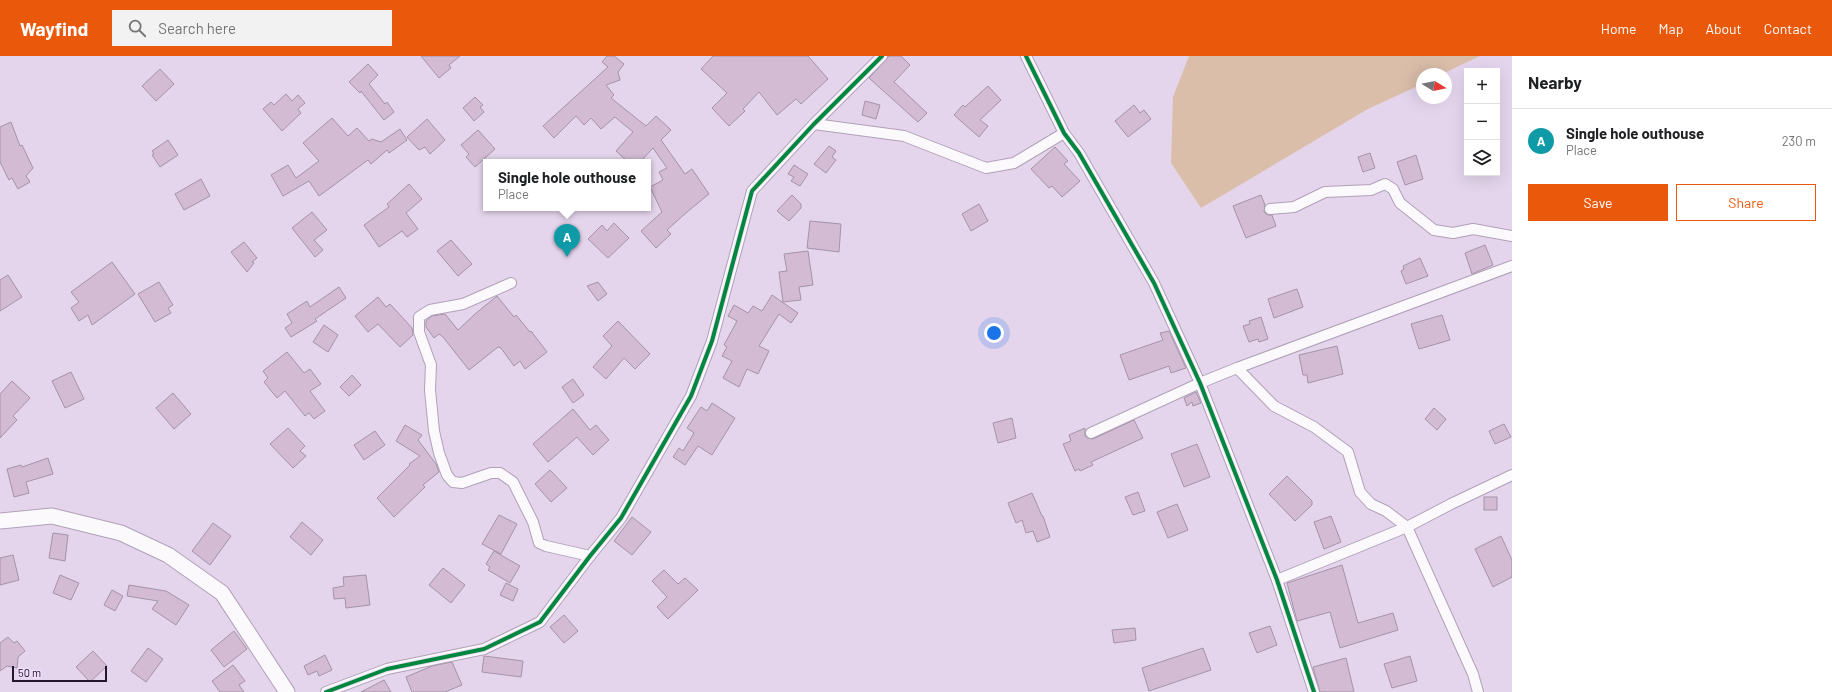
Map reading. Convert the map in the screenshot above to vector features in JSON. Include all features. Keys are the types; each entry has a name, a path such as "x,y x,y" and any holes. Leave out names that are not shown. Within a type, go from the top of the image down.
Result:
{"main road":[{"path":"0,521 52,516 121,533 168,555 222,593 287,692"}],"street":[{"path":"326,692 387,669 484,649 514,636 540,622 621,518 691,396 712,341 752,191 814,124 882,56"},
{"path":"1026,56 1064,133 1079,153 1154,283 1200,383 1277,580 1314,692"},
{"path":"814,124 904,136 986,168 1014,163 1064,133"},
{"path":"1270,209 1294,207 1325,192 1371,190 1384,184 1393,189 1400,203 1434,230 1452,233 1473,229 1512,236"},
{"path":"1091,433 1200,383 1237,368 1512,266"},
{"path":"511,283 464,304 430,310 419,317 419,332 431,365 431,396 434,430 439,453 447,475 454,482 462,483 490,473 500,473 513,482 533,522 539,542 546,546 590,556"},
{"path":"1237,368 1274,406 1314,427 1348,452 1360,492 1371,504 1386,511 1407,527 1473,674 1478,692"},
{"path":"1277,580 1407,527 1512,475"}],"shaded area":[{"path":"1189,56 1480,56 1452,69 1452,68 1416,68 1416,87 1368,109 1201,208 1171,163 1173,97"}],"building":[{"path":"421,56 460,56 449,65 451,68 439,78"},
{"path":"607,56 614,56 624,64 618,72 620,80 606,85 614,95 611,98 646,126 656,116 671,130 661,140 685,174 692,169 709,194 667,230 671,234 656,248 641,231 662,212 651,186 663,180 659,172 667,168 653,148 643,159 625,159 616,151 633,132 615,117 601,129 591,118 584,125 576,116 554,138 543,126 608,67 602,62"},
{"path":"713,56 808,56 828,79 801,104 796,99 777,115 759,92 743,109 745,111 729,126 712,108 727,93 701,69"},
{"path":"889,56 901,56 910,65 894,82 927,113 918,122 869,78"},
{"path":"368,64 378,75 369,84 385,104 387,102 394,112 384,120 361,91 360,93 349,82"},
{"path":"160,69 174,84 156,101 142,86"},
{"path":"988,86 1001,100 980,120 988,126 979,137 954,115 963,105 965,107"},
{"path":"286,94 292,101 298,95 305,103 298,109 301,113 282,131 263,109 271,102 274,105"},
{"path":"475,97 483,105 480,107 484,112 474,121 463,108"},
{"path":"865,101 880,105 876,119 862,115"},
{"path":"1134,105 1140,113 1144,110 1151,119 1128,137 1115,121"},
{"path":"332,118 348,136 357,128 369,141 372,139 381,142 400,129 407,140 389,153 387,150 371,164 368,160 319,196 309,181 283,196 271,175 288,165 296,178 319,161 303,143"},
{"path":"427,119 445,140 430,154 425,147 419,150 407,137"},
{"path":"11,122 20,146 22,145 33,168 26,176 30,182 18,189 12,178 9,180 0,162 0,127"},
{"path":"478,130 495,149 475,167 466,157 469,154 461,145"},
{"path":"168,140 178,155 160,167 152,155 154,154 152,151"},
{"path":"829,146 836,151 832,157 836,160 826,173 814,164"},
{"path":"1055,147 1068,161 1064,164 1080,181 1062,197 1052,186 1049,188 1031,169"},
{"path":"1370,153 1375,168 1363,172 1358,157"},
{"path":"1416,155 1423,179 1405,185 1397,162"},
{"path":"794,165 808,174 800,186 791,181 794,177 788,174"},
{"path":"201,179 210,196 184,210 175,194"},
{"path":"409,184 422,199 406,213 418,229 407,237 402,231 379,247 364,225 389,207 387,204"},
{"path":"792,195 801,204 801,208 789,221 777,211"},
{"path":"1261,195 1265,205 1264,212 1268,215 1272,215 1276,226 1246,238 1233,206"},
{"path":"979,204 988,221 971,231 962,214"},
{"path":"312,212 327,230 314,240 323,250 315,257 292,228"},
{"path":"810,221 841,224 839,252 807,248"},
{"path":"614,223 629,238 608,258 588,239 602,225 607,231"},
{"path":"451,240 472,264 458,276 437,251"},
{"path":"244,242 257,258 252,262 254,263 247,272 231,252"},
{"path":"1485,245 1493,265 1472,274 1465,253"},
{"path":"808,251 813,285 799,287 801,300 783,302 779,272 787,271 784,254"},
{"path":"1420,258 1428,276 1406,284 1401,271 1404,269 1403,266"},
{"path":"112,262 135,294 92,325 88,315 79,321 71,308 79,302 71,292"},
{"path":"8,275 22,297 0,311 0,280"},
{"path":"159,282 173,305 168,308 171,313 155,322 138,294"},
{"path":"598,282 607,294 598,301 587,286"},
{"path":"339,287 346,298 315,319 317,321 291,337 285,328 292,323 287,314 307,301 310,307"},
{"path":"1297,289 1303,307 1274,318 1268,299"},
{"path":"772,295 798,313 791,323 779,314 759,346 769,351 758,374 747,369 739,387 723,378 732,361 722,356 727,347 724,345 737,321 728,316 734,305 748,313 753,306 762,311"},
{"path":"497,296 514,317 516,315 530,332 531,331 547,352 525,369 520,361 514,366 501,348 498,347 469,370 443,337 439,334 434,338 426,327 426,321 432,316 445,314 458,330"},
{"path":"378,297 386,307 390,304 412,328 413,335 400,347 378,324 368,332 355,316"},
{"path":"1442,315 1450,340 1419,349 1411,324"},
{"path":"1261,317 1268,339 1259,342 1258,339 1249,342 1243,326 1250,324 1249,321"},
{"path":"618,321 650,354 635,369 624,358 606,379 593,367 612,346 603,336"},
{"path":"324,325 338,335 328,352 313,342"},
{"path":"1169,331 1186,368 1171,373 1169,366 1129,380 1120,355 1163,340 1160,333"},
{"path":"1337,346 1343,374 1308,383 1307,375 1303,375 1299,355"},
{"path":"287,352 304,373 310,369 321,384 310,391 325,411 314,419 309,413 305,416 285,391 277,398 264,382 268,378 263,371"},
{"path":"71,372 84,399 65,408 52,381"},
{"path":"352,375 361,385 349,396 340,387"},
{"path":"573,379 584,395 573,403 562,387"},
{"path":"12,381 30,398 13,416 17,420 0,438 0,394"},
{"path":"1196,392 1201,403 1193,406 1192,402 1187,406 1184,398"},
{"path":"173,393 191,414 174,429 156,408"},
{"path":"712,403 735,418 712,455 698,446 685,465 673,457 679,448 683,451 694,433 687,428 701,407 707,411"},
{"path":"1434,408 1446,419 1437,430 1425,419"},
{"path":"573,409 590,430 596,425 609,440 593,455 577,437 548,462 533,444"},
{"path":"1012,418 1016,438 998,443 993,423"},
{"path":"1134,420 1143,438 1091,462 1093,465 1080,471 1079,469 1075,471 1063,444 1071,441 1069,435 1085,428 1085,436 1093,439"},
{"path":"1504,424 1511,437 1495,444 1489,431"},
{"path":"405,425 422,435 418,440 436,464 439,472 423,485 425,487 394,517 377,498 410,465 409,464 420,456 396,441"},
{"path":"288,428 305,446 300,451 306,456 293,468 270,444"},
{"path":"375,431 385,445 364,460 354,445"},
{"path":"1197,444 1210,477 1184,487 1171,454"},
{"path":"48,458 53,474 26,482 29,493 14,497 7,469 21,465 22,467"},
{"path":"550,470 567,488 551,502 535,484"},
{"path":"1287,476 1312,501 1312,505 1295,521 1269,494"},
{"path":"1138,492 1145,511 1133,515 1125,497"},
{"path":"1032,493 1043,516 1050,537 1037,542 1033,531 1026,533 1022,520 1016,523 1008,503"},
{"path":"1484,497 1497,497 1497,510 1484,510"},
{"path":"1177,504 1188,530 1168,538 1157,512"},
{"path":"499,515 517,524 501,554 482,544"},
{"path":"1331,516 1341,542 1324,549 1314,522"},
{"path":"632,517 651,532 632,555 614,541"},
{"path":"302,522 323,540 311,555 290,537"},
{"path":"213,523 231,536 210,565 192,551"},
{"path":"53,533 68,535 65,561 49,558"},
{"path":"1501,536 1512,560 1512,577 1493,587 1475,549"},
{"path":"494,551 520,566 510,583 488,570 490,567 486,564"},
{"path":"13,555 19,580 0,585 0,558"},
{"path":"1342,565 1358,623 1393,613 1398,630 1340,648 1330,612 1297,621 1287,583"},
{"path":"443,568 465,585 451,603 429,585"},
{"path":"664,570 678,584 685,578 698,590 668,619 657,607 667,597 652,581"},
{"path":"60,575 79,583 71,600 53,593"},
{"path":"366,575 370,605 346,608 345,598 334,599 333,588 344,586 343,577"},
{"path":"506,583 518,589 513,601 500,595"},
{"path":"129,585 166,591 189,605 176,625 152,609 158,601 127,596"},
{"path":"112,590 123,596 115,611 104,605"},
{"path":"564,615 578,631 564,643 550,627"},
{"path":"1270,626 1277,645 1257,653 1249,633"},
{"path":"1135,628 1136,640 1114,643 1112,630"},
{"path":"234,631 247,649 224,667 211,650"},
{"path":"8,637 14,643 17,641 25,651 18,657 17,668 7,666 0,671 0,643"},
{"path":"148,648 163,659 146,682 131,671"},
{"path":"1203,648 1211,670 1149,691 1142,668"},
{"path":"93,651 107,666 90,682 76,667"},
{"path":"325,655 332,670 319,676 317,671 308,675 304,666"},
{"path":"484,656 523,661 521,677 482,672"},
{"path":"1410,656 1417,681 1392,688 1384,664"},
{"path":"1346,658 1354,692 1320,692 1313,667"},
{"path":"452,662 462,685 445,692 412,692 406,677 432,666"},
{"path":"233,665 245,681 239,685 244,692 220,692 212,681"},
{"path":"384,680 391,692 361,692"}],"cycle path":[{"path":"326,692 387,669 484,649 540,622 621,518 691,396 712,341 752,191 814,124 882,56"},
{"path":"1026,56 1064,133 1079,153 1154,283 1200,383 1277,580 1314,692"}],"place":[{"name":"Single hole outhouse","path":"567,257"}]}
